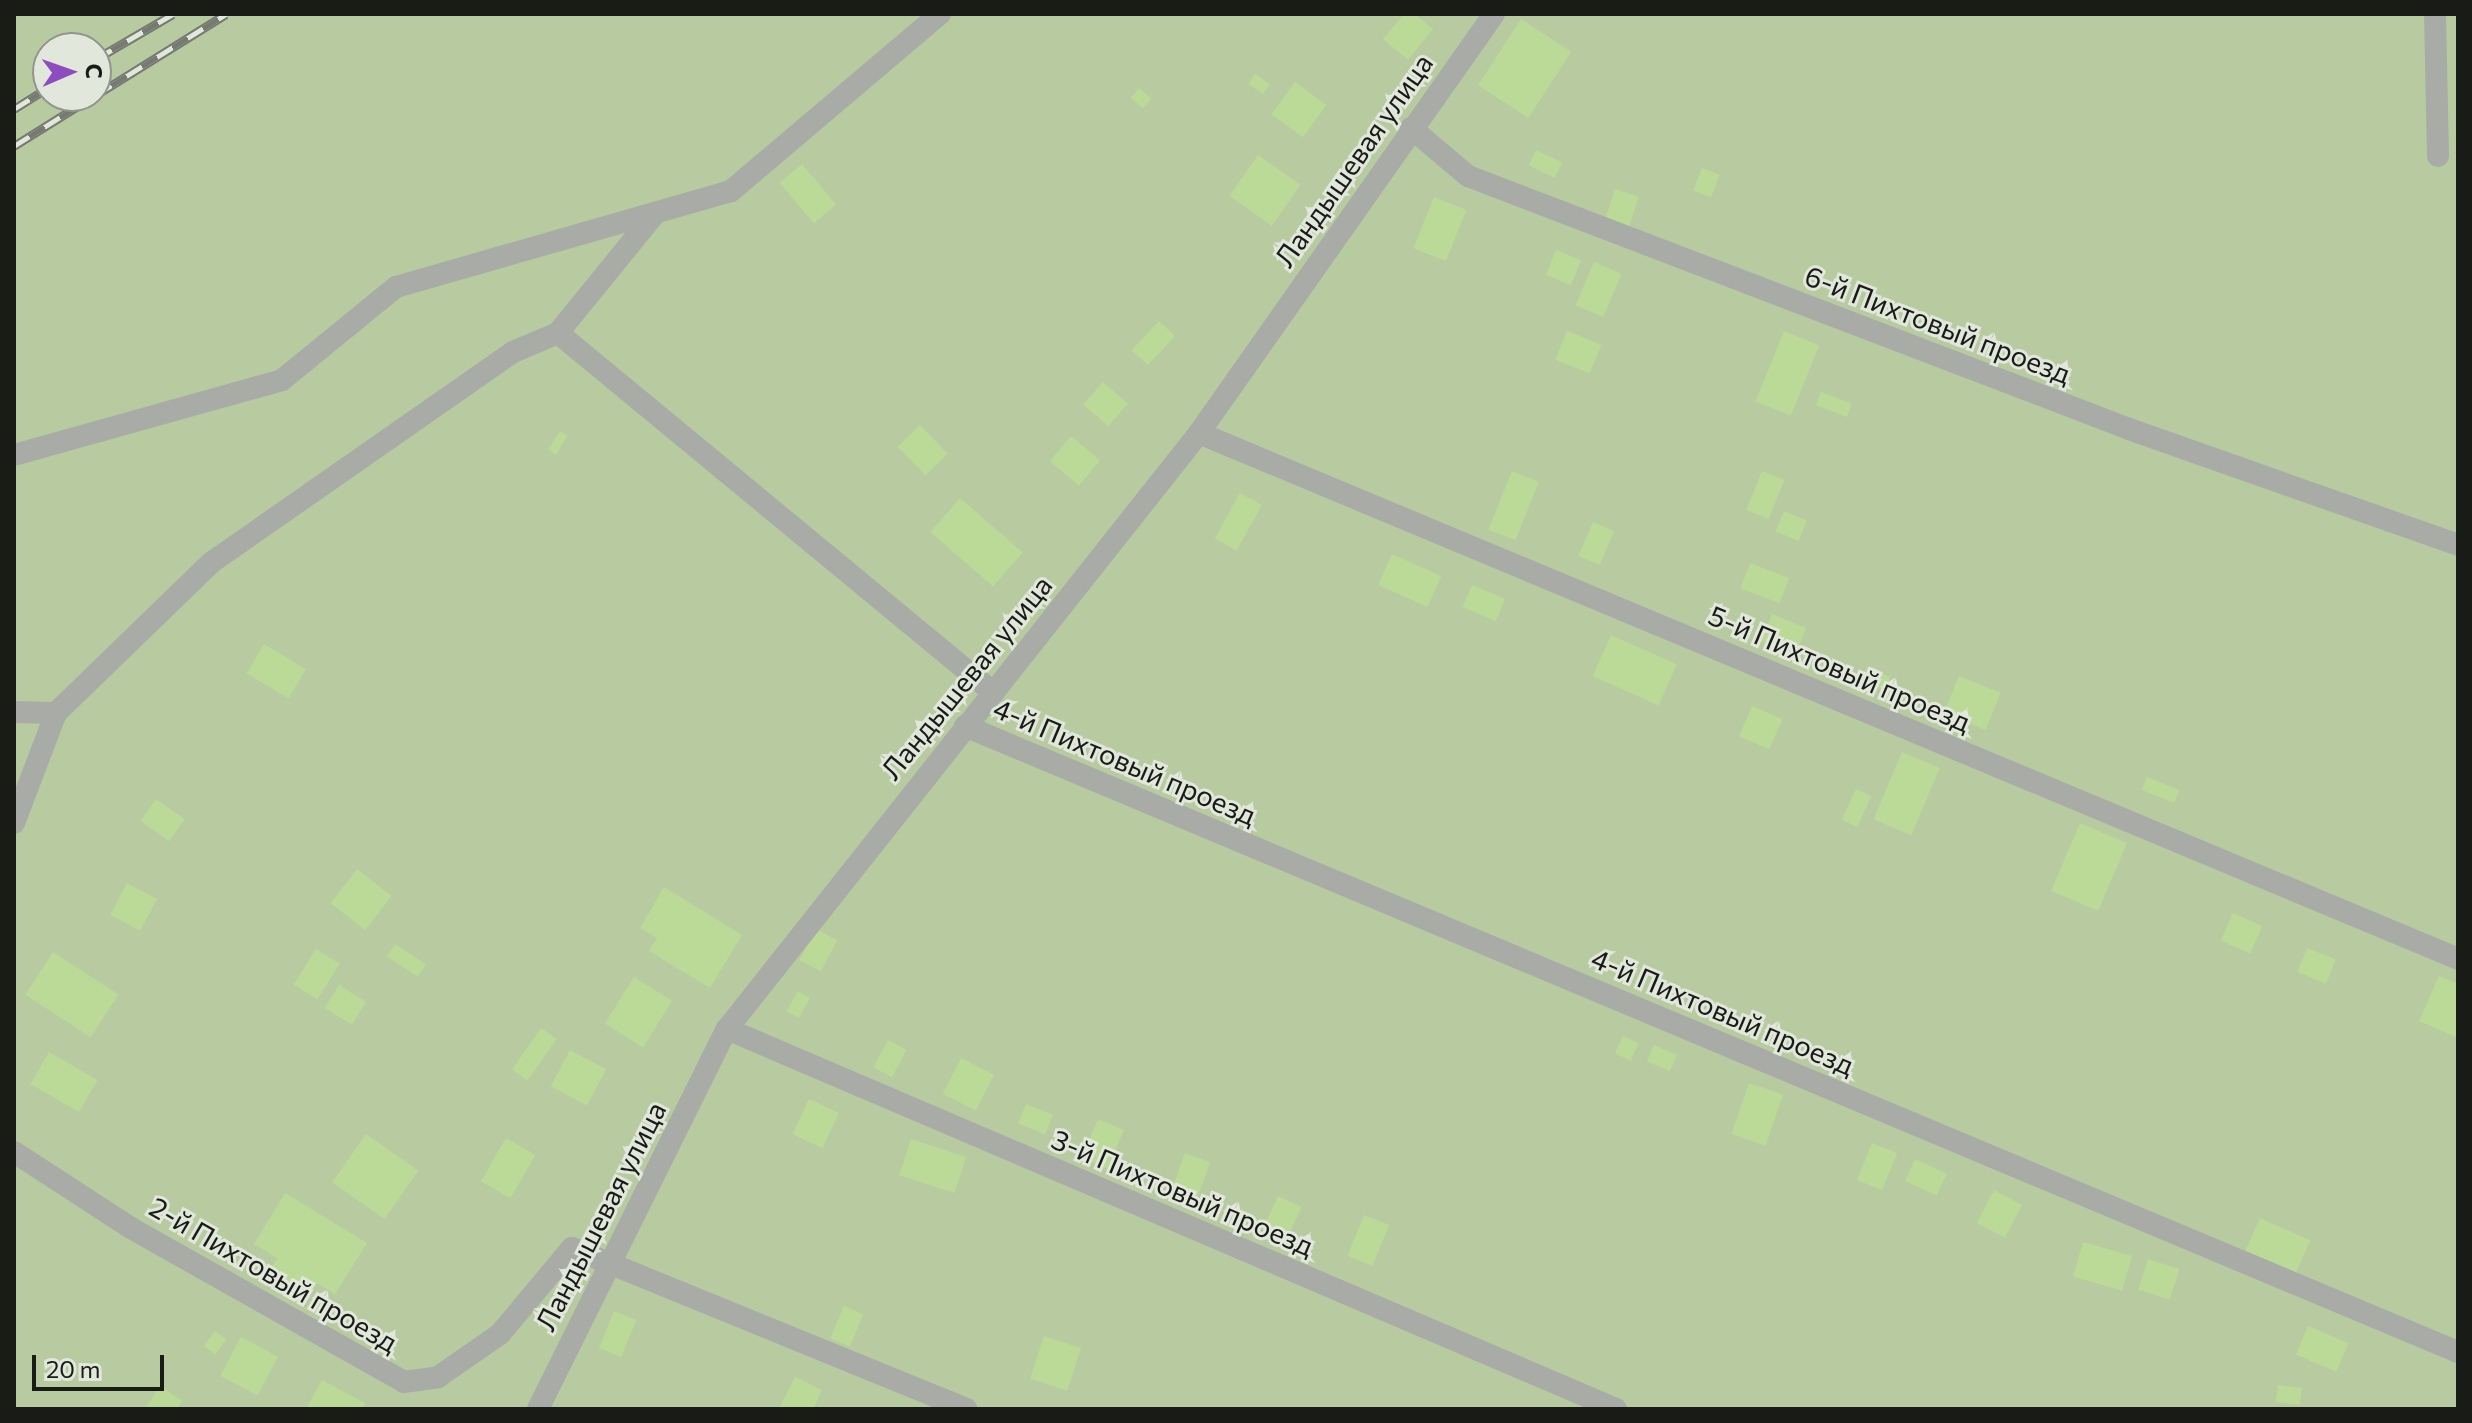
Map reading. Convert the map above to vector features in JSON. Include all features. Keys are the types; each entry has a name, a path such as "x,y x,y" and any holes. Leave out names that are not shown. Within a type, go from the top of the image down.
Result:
{"lane":[{"path":"14,455 282,380 396,287 653,216 731,191 940,14"},
{"name":"Ландышевая улица","path":"538,1409 609,1260 727,1029 1199,433 1494,14"},
{"path":"2435,14 2438,156"},
{"name":"6-й Пихтовый проезд","path":"1411,128 1468,176 2129,429 2458,545"},
{"path":"14,823 56,713 212,562 513,352 558,333 653,216"},
{"path":"558,333 994,693"},
{"name":"5-й Пихтовый проезд","path":"1199,433 2458,959"},
{"path":"14,712 56,713"},
{"name":"4-й Пихтовый проезд","path":"965,726 2458,1352"},
{"name":"3-й Пихтовый проезд","path":"727,1029 1616,1409"},
{"name":"2-й Пихтовый проезд","path":"14,1152 131,1228 404,1382 438,1377 500,1334 572,1248 609,1260 966,1409"}],"green space":[{"path":"14,14 2458,14 2458,1409 14,1409"}],"building":[{"path":"1404,14 1414,14 1433,29 1408,60 1383,39"},
{"path":"1521,19 1571,52 1528,118 1478,85"},
{"path":"1255,74 1270,84 1263,94 1248,84"},
{"path":"1295,82 1327,105 1303,137 1271,114"},
{"path":"1139,88 1151,98 1143,108 1131,98"},
{"path":"1536,150 1562,162 1555,178 1529,165"},
{"path":"1258,155 1301,185 1272,226 1229,196"},
{"path":"802,164 836,205 814,223 780,183"},
{"path":"1702,168 1720,175 1711,197 1693,190"},
{"path":"1615,189 1639,197 1627,234 1603,226"},
{"path":"1434,197 1466,210 1446,261 1413,248"},
{"path":"1556,250 1581,260 1571,285 1546,275"},
{"path":"1594,262 1622,274 1603,317 1576,305"},
{"path":"1159,321 1175,336 1148,365 1132,350"},
{"path":"1567,331 1601,345 1590,374 1555,360"},
{"path":"1784,331 1819,345 1791,416 1756,401"},
{"path":"1103,382 1128,404 1108,426 1083,405"},
{"path":"1821,392 1852,404 1847,417 1816,405"},
{"path":"920,425 948,454 925,475 898,447"},
{"path":"560,431 568,436 556,454 548,450"},
{"path":"1071,436 1100,460 1079,486 1050,461"},
{"path":"1512,471 1539,482 1515,540 1488,529"},
{"path":"1762,471 1784,480 1769,519 1746,510"},
{"path":"1240,493 1262,505 1237,551 1215,538"},
{"path":"960,498 1023,552 993,586 930,532"},
{"path":"1784,511 1807,521 1798,541 1775,531"},
{"path":"1593,522 1614,531 1600,565 1579,556"},
{"path":"1392,554 1441,576 1428,607 1378,585"},
{"path":"1750,563 1789,578 1780,603 1740,588"},
{"path":"1472,585 1505,599 1496,621 1463,607"},
{"path":"1772,614 1806,628 1795,655 1761,641"},
{"path":"1611,635 1677,664 1658,705 1593,676"},
{"path":"264,644 306,669 288,698 246,673"},
{"path":"1867,668 1890,677 1885,690 1862,681"},
{"path":"1959,676 2001,693 1986,730 1944,713"},
{"path":"1752,706 1782,719 1769,749 1739,736"},
{"path":"1902,752 1940,768 1911,835 1873,819"},
{"path":"2147,777 2179,790 2174,803 2142,790"},
{"path":"1856,789 1871,796 1857,827 1842,820"},
{"path":"156,799 185,819 169,841 141,821"},
{"path":"2080,823 2127,843 2098,911 2051,891"},
{"path":"357,869 392,896 365,930 331,903"},
{"path":"127,883 157,899 140,931 110,915"},
{"path":"664,887 742,935 710,988 649,951 657,938 640,928"},
{"path":"2233,913 2262,926 2250,953 2221,940"},
{"path":"816,929 837,940 821,971 800,960"},
{"path":"395,944 426,964 418,977 387,957"},
{"path":"2307,948 2336,960 2326,984 2297,972"},
{"path":"316,949 340,964 317,999 294,985"},
{"path":"53,952 118,994 91,1037 25,995"},
{"path":"2439,976 2458,984 2458,1038 2419,1021"},
{"path":"634,977 672,1001 643,1047 605,1024"},
{"path":"339,985 366,1002 352,1025 325,1008"},
{"path":"798,991 810,998 799,1018 786,1011"},
{"path":"541,1028 557,1039 527,1081 512,1070"},
{"path":"1623,1036 1638,1043 1630,1060 1615,1053"},
{"path":"888,1040 907,1050 892,1077 873,1067"},
{"path":"1654,1045 1677,1055 1670,1071 1647,1062"},
{"path":"570,1050 606,1069 587,1105 551,1086"},
{"path":"49,1052 97,1080 79,1112 30,1084"},
{"path":"961,1058 994,1075 976,1110 943,1094"},
{"path":"1749,1083 1783,1095 1765,1146 1731,1134"},
{"path":"809,1099 839,1113 822,1148 793,1134"},
{"path":"1026,1104 1053,1115 1045,1134 1018,1123"},
{"path":"1098,1119 1124,1130 1107,1169 1082,1158"},
{"path":"366,1134 418,1171 385,1219 332,1182"},
{"path":"506,1138 535,1155 510,1198 481,1181"},
{"path":"911,1139 966,1157 954,1193 899,1175"},
{"path":"1872,1143 1897,1153 1882,1190 1857,1180"},
{"path":"1185,1153 1210,1162 1197,1199 1172,1190"},
{"path":"1915,1159 1947,1174 1937,1196 1905,1181"},
{"path":"1994,1190 2022,1205 2005,1238 1977,1223"},
{"path":"285,1193 367,1243 335,1294 317,1283 303,1307 263,1283 277,1258 254,1244"},
{"path":"1278,1196 1302,1207 1286,1240 1263,1229"},
{"path":"1364,1215 1389,1225 1373,1266 1348,1256"},
{"path":"2260,1218 2310,1240 2295,1274 2245,1252"},
{"path":"2083,1242 2132,1256 2122,1291 2073,1277"},
{"path":"2148,1259 2179,1269 2169,1300 2138,1289"},
{"path":"844,1306 863,1314 850,1346 830,1338"},
{"path":"614,1311 636,1320 621,1357 599,1348"},
{"path":"2308,1326 2349,1343 2336,1372 2296,1355"},
{"path":"215,1331 226,1339 215,1355 204,1346"},
{"path":"1044,1336 1081,1348 1067,1391 1030,1379"},
{"path":"241,1337 278,1357 257,1396 220,1376"},
{"path":"795,1377 822,1390 813,1409 779,1409"},
{"path":"322,1380 365,1403 362,1409 306,1409"},
{"path":"2278,1385 2302,1388 2300,1405 2276,1402"},
{"path":"160,1386 182,1401 177,1409 145,1409"}],"railway":[{"path":"112,50 173,14"},
{"path":"112,85 226,14"},
{"path":"14,109 32,98"},
{"path":"14,146 68,112"}]}
